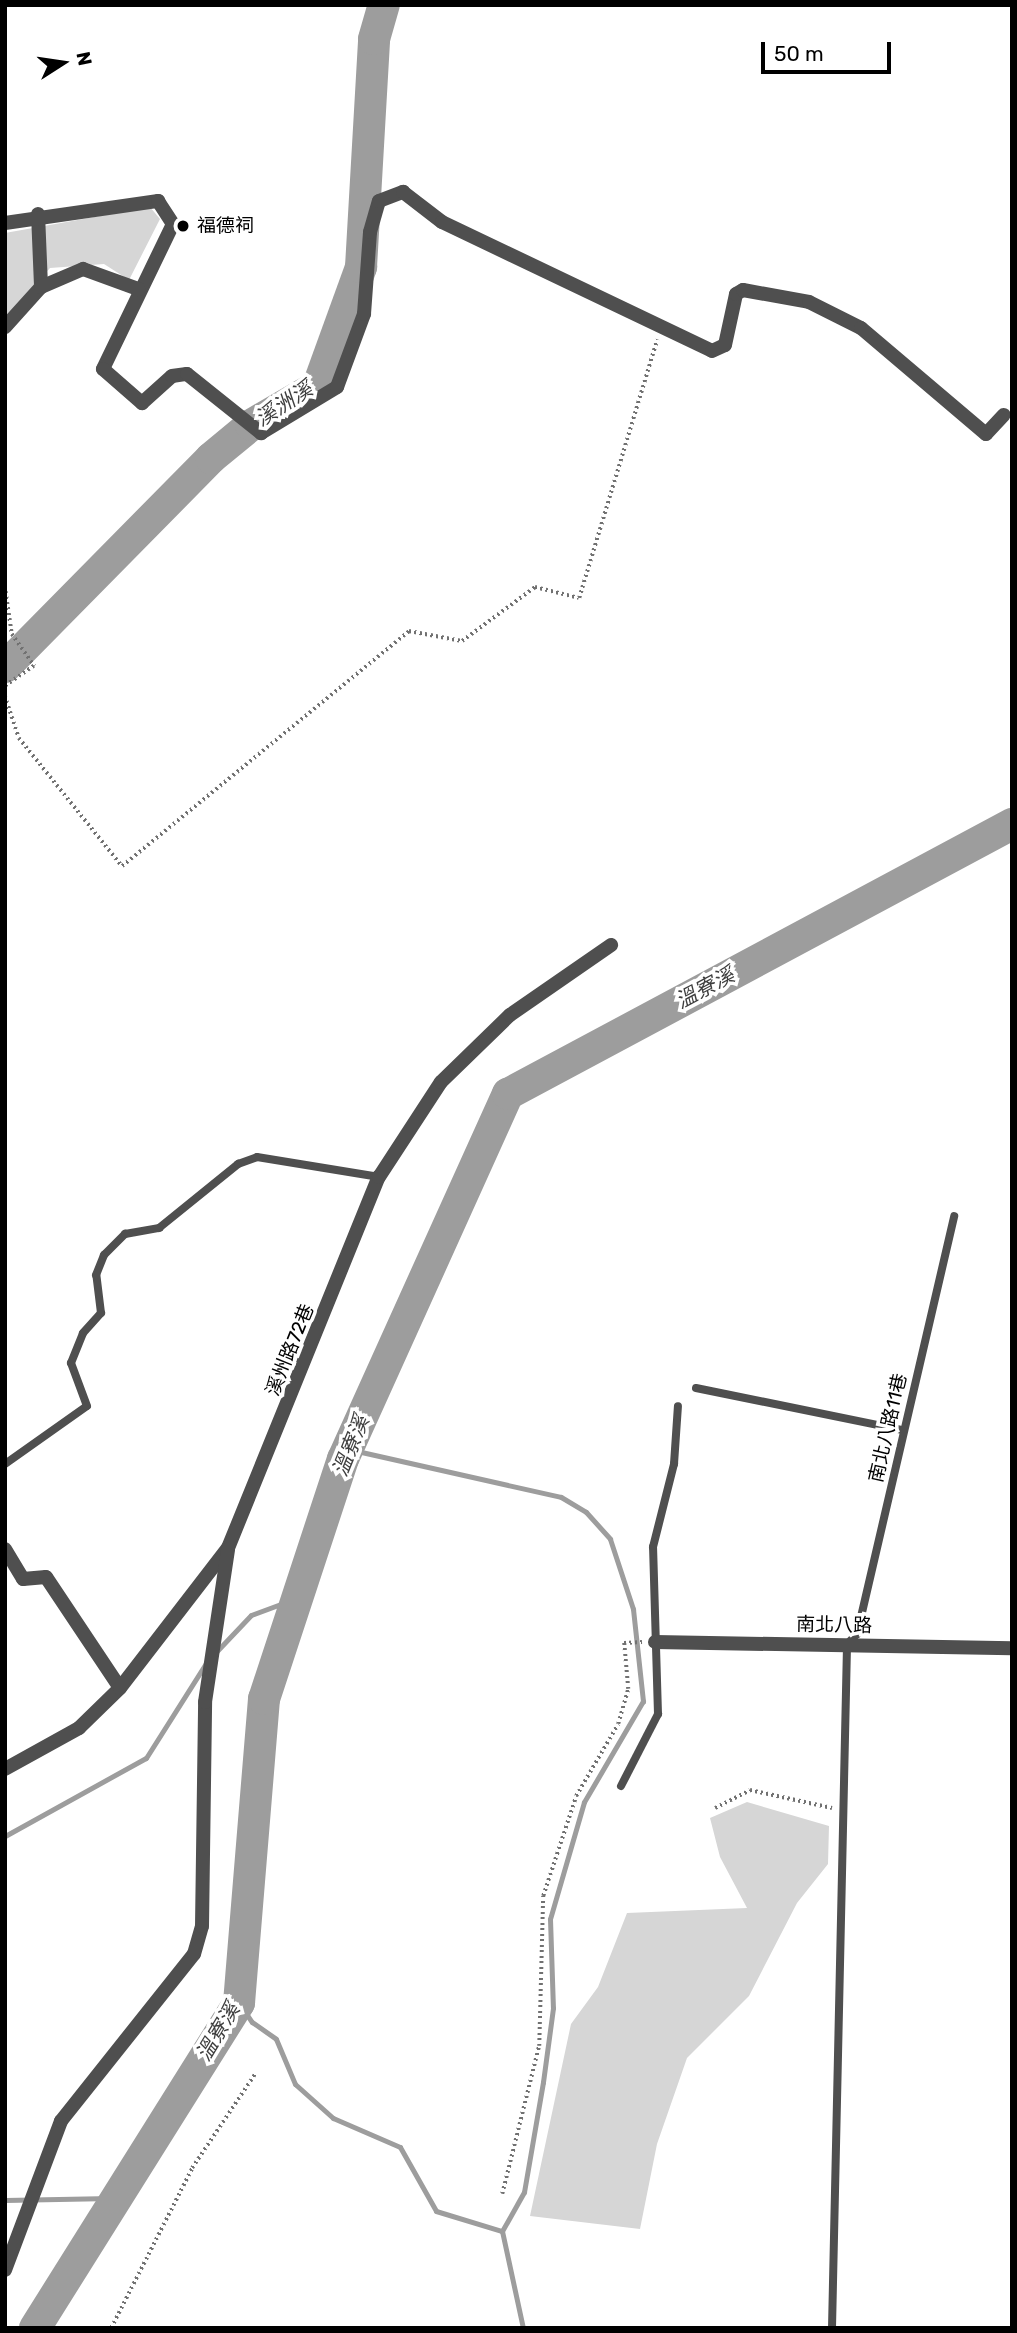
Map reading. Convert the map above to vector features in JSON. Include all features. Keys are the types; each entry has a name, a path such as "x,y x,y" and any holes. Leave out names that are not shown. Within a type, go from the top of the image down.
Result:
{"street":[{"path":"5,223 38,214 158,201 173,224 138,289 103,369 142,403 172,376 187,374 261,433 337,387 364,314 370,232 379,201 388,194 403,192 443,222 712,351 725,345 736,294 743,290 809,302 861,328 986,434 1004,415"},
{"path":"38,214 41,287"},
{"path":"5,327 41,287 83,269 138,289"},
{"name":"溪州路72巷","path":"5,1769 79,1728 120,1688 228,1548 379,1177 441,1082 510,1015 611,945"},
{"path":"5,2270 61,2122 194,1954 202,1926 205,1702 228,1548"},
{"path":"5,1549 23,1579 46,1577 120,1688"},
{"name":"南北八路","path":"655,1642 1012,1648"}],"lane":[{"path":"5,1464 87,1406 71,1363 83,1332 102,1312 96,1275 104,1255 125,1234 159,1228 238,1164 257,1157 379,1177"},
{"name":"南北八路11巷","path":"847,1644 857,1633 954,1216"},
{"path":"696,1388 903,1430"},
{"path":"621,1786 658,1714 653,1547 674,1464 678,1406"},
{"path":"832,2328 847,1644"}],"path":[{"path":"5,696 19,738 122,866 409,631 461,641 535,587 579,598 661,327"},
{"path":"5,586 12,634 34,666 5,686"},
{"path":"502,2194 539,2046 542,1896 576,1796 618,1724 628,1689 624,1643 633,1642"},
{"path":"715,1808 750,1790 844,1810"},
{"path":"111,2328 192,2168 256,2074"}],"shaded area":[{"path":"150,207 160,219 129,280 104,264 50,268 5,321 5,233"},
{"path":"747,1802 829,1826 828,1864 797,1903 749,1996 687,2058 657,2144 640,2229 530,2216 571,2024 598,1987 627,1913 747,1908 720,1857 710,1818"}],"waterway":[{"name":"溪洲溪","path":"5,667 211,458 251,425 318,386 361,267 374,39 384,5"},
{"name":"溫寮溪","path":"35,2328 239,2003 264,1699 343,1459 508,1094 1012,824"},
{"path":"348,1449 561,1497 586,1512 610,1539 633,1609 643,1701 584,1802 550,1919 553,2008 543,2082 524,2192 502,2231"},
{"path":"215,1653 251,1615 297,1598"},
{"path":"5,1836 146,1758 206,1663"},
{"path":"239,2003 252,2022 276,2039 295,2084 333,2118 400,2147 436,2211 502,2231 523,2328"},
{"path":"5,2200 112,2198"}],"place":[{"name":"福德祠","path":"183,226"}]}
